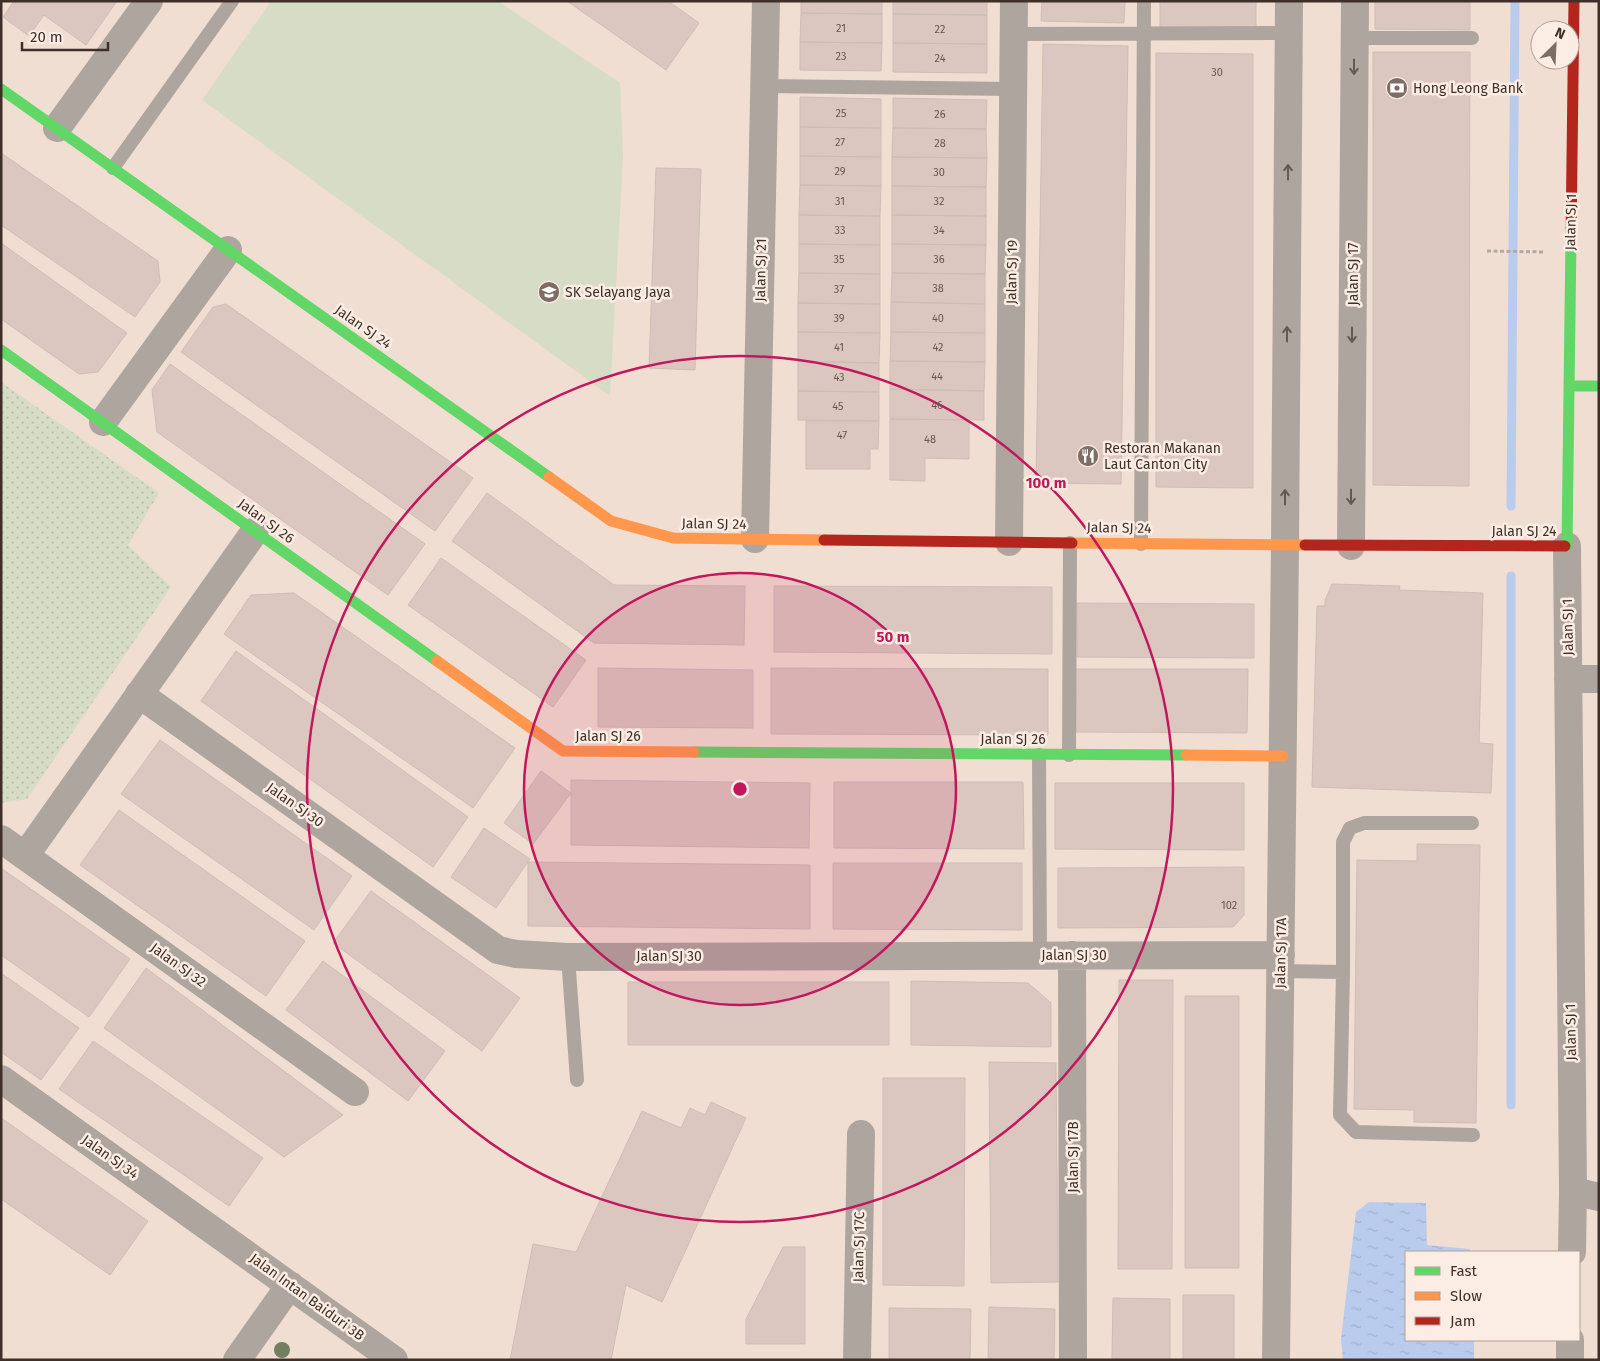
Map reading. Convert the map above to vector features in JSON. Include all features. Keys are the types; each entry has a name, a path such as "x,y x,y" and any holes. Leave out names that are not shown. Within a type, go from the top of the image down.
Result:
{"street":[{"path":"57,128 149,1"},
{"name":"Jalan SJ 21","path":"755,539 766,1"},
{"name":"Jalan SJ 19","path":"1009,542 1014,1"},
{"path":"1285,545 1289,1"},
{"name":"Jalan SJ 17","path":"1351,546 1354,1"},
{"name":"Jalan SJ 1","path":"1572,1251 1586,1194 1568,679 1567,546 1574,1"},
{"name":"Jalan SJ 24","path":"1,89 611,521 673,538 1351,546 1567,546"},
{"path":"103,422 228,250"},
{"name":"Jalan SJ 26","path":"1,350 563,750 1283,756"},
{"path":"1569,386 1599,386"},
{"path":"25,856 255,531"},
{"name":"Jalan SJ 17A","path":"1276,1360 1285,545"},
{"path":"1568,679 1599,679"},
{"name":"Jalan SJ 30","path":"139,694 498,950 516,954 568,957 1072,955 1281,963"},
{"name":"Jalan SJ 32","path":"1,839 354,1092"},
{"name":"Jalan SJ 17B","path":"1072,955 1073,1360"},
{"name":"Jalan SJ 34","path":"1,1079 219,1234"},
{"name":"Jalan SJ 17C","path":"857,1360 861,1134"},
{"name":"Jalan Intan Baiduri 3B","path":"219,1234 394,1360"},
{"path":"237,1360 290,1286"},
{"path":"1570,1341 1570,1360"}],"lane":[{"path":"114,168 232,1"},
{"path":"1141,544 1144,1"},
{"path":"1014,34 1288,33"},
{"path":"1354,38 1472,38"},
{"path":"764,86 1014,89"},
{"path":"1069,755 1070,543"},
{"path":"1039,755 1040,955"},
{"path":"1472,823 1364,823 1350,828 1343,842 1340,1115 1356,1132 1473,1135"},
{"path":"568,957 577,1080"},
{"path":"1281,963 1343,972"}],"path":[{"path":"1487,251 1532,252"}],"green space":[{"path":"271,1 498,1 620,83 623,156 610,396 202,100"},
{"path":"1,382 159,493 128,545 171,587 27,799 1,803"}],"water":[{"path":"1369,1202 1426,1203 1427,1245 1470,1249 1470,1251 1405,1251 1405,1341 1474,1341 1474,1360 1343,1360 1341,1339 1356,1212"}],"building":[{"path":"14,1 117,1 86,45 44,15 29,36 3,17"},
{"path":"567,1 668,1 699,23 666,70"},
{"path":"801,1 882,1 882,14 801,13"},
{"path":"893,1 987,1 987,15 893,14"},
{"path":"1042,1 1125,1 1124,23 1041,21"},
{"path":"1160,1 1256,1 1256,29 1160,28"},
{"path":"1375,1 1470,1 1470,30 1375,29"},
{"path":"801,13 882,14 882,43 800,42"},
{"path":"893,14 987,15 987,44 893,43"},
{"path":"800,42 882,43 881,71 800,70"},
{"path":"893,43 987,44 987,73 893,72"},
{"path":"1043,44 1128,46 1121,484 1036,483"},
{"path":"1373,52 1470,52 1469,486 1373,485"},
{"path":"1156,53 1253,54 1253,488 1156,487"},
{"path":"800,97 881,99 881,128 800,127"},
{"path":"893,98 987,100 986,129 893,128"},
{"path":"800,127 881,128 881,157 800,156"},
{"path":"893,128 986,129 987,158 892,157"},
{"path":"1,153 158,261 160,282 135,317 1,225"},
{"path":"800,156 881,157 881,186 800,185"},
{"path":"892,157 987,158 986,187 892,186"},
{"path":"656,168 701,169 695,370 649,368"},
{"path":"800,185 881,186 880,216 799,215"},
{"path":"892,186 986,187 986,216 892,215"},
{"path":"799,215 880,216 880,245 799,244"},
{"path":"892,215 986,216 986,245 892,244"},
{"path":"1,243 127,333 98,372 79,374 1,319"},
{"path":"799,244 880,245 880,274 799,273"},
{"path":"892,244 986,245 985,274 892,273"},
{"path":"799,273 880,274 880,304 798,303"},
{"path":"892,273 985,274 985,304 891,302"},
{"path":"891,302 985,304 985,333 891,332"},
{"path":"798,303 880,304 880,333 798,332"},
{"path":"226,304 473,478 435,531 181,352 213,307"},
{"path":"798,332 880,333 879,363 798,361"},
{"path":"891,332 985,333 985,362 890,361"},
{"path":"798,361 879,363 879,392 798,391"},
{"path":"890,361 985,362 984,391 890,389"},
{"path":"170,364 425,544 388,595 157,432 152,390"},
{"path":"890,389 984,391 984,420 890,419"},
{"path":"798,391 879,392 879,421 798,420"},
{"path":"890,419 969,420 969,459 925,458 925,481 890,480"},
{"path":"806,421 879,421 878,449 870,449 870,469 806,469"},
{"path":"487,493 614,585 745,586 744,645 594,643 452,541"},
{"path":"441,558 586,660 553,707 408,605"},
{"path":"1332,584 1400,586 1399,590 1483,593 1479,743 1493,744 1491,793 1312,787 1317,606 1325,606 1325,600"},
{"path":"774,586 1052,587 1052,654 774,652"},
{"path":"294,593 515,748 473,808 224,634 251,595"},
{"path":"1077,603 1254,604 1254,658 1077,657"},
{"path":"236,651 468,817 433,867 201,701"},
{"path":"598,668 753,670 753,728 598,727"},
{"path":"771,668 1048,669 1048,735 771,734"},
{"path":"1076,669 1248,669 1247,733 1076,732"},
{"path":"160,740 352,876 314,930 121,794"},
{"path":"541,771 571,793 533,844 504,823"},
{"path":"571,780 810,783 809,848 571,845"},
{"path":"834,782 1023,782 1024,849 834,848"},
{"path":"1055,783 1244,783 1244,850 1055,849"},
{"path":"119,810 305,941 266,996 80,865"},
{"path":"484,828 530,859 496,908 451,877"},
{"path":"1417,844 1480,845 1476,1123 1414,1122 1414,1110 1354,1109 1357,860 1417,861"},
{"path":"528,862 810,865 810,929 528,926"},
{"path":"833,863 1022,863 1022,930 833,929"},
{"path":"1244,867 1244,915 1233,927 1058,928 1058,868"},
{"path":"1,868 130,959 89,1017 1,955"},
{"path":"371,891 520,998 482,1051 333,943"},
{"path":"323,961 445,1051 408,1101 286,1010"},
{"path":"146,968 343,1115 284,1157 104,1028"},
{"path":"1,973 79,1028 41,1080 1,1052"},
{"path":"1119,980 1173,980 1172,1269 1118,1269"},
{"path":"911,981 1028,983 1051,1003 1051,1047 911,1045"},
{"path":"628,982 889,982 889,1045 628,1045"},
{"path":"1185,996 1239,996 1239,1268 1185,1268"},
{"path":"93,1041 263,1158 229,1206 59,1089"},
{"path":"989,1062 1056,1063 1058,1282 991,1283"},
{"path":"883,1078 965,1078 964,1286 883,1285"},
{"path":"711,1102 746,1118 662,1302 626,1285 611,1360 510,1360 533,1244 576,1252 642,1111 681,1128 690,1108 705,1115"},
{"path":"1,1118 148,1221 110,1275 1,1199"},
{"path":"783,1247 805,1247 805,1344 746,1344 746,1319"},
{"path":"1183,1295 1234,1295 1234,1360 1183,1360"},
{"path":"1113,1298 1170,1299 1170,1360 1112,1360"},
{"path":"989,1307 1055,1309 1054,1360 988,1360"},
{"path":"889,1308 971,1309 970,1360 889,1360"}],"waterway":[{"path":"1511,506 1515,1"},
{"path":"1511,576 1511,1105"}],"traffic: fast":[{"path":"1,89 549,477"},
{"path":"1565,546 1567,546 1571,238"},
{"path":"1,350 437,661"},
{"path":"1569,386 1599,386"},
{"path":"694,752 1186,755"}],"traffic: slow":[{"path":"549,477 611,521 673,538 824,540"},
{"path":"1072,543 1305,545"},
{"path":"437,661 563,751 694,752"},
{"path":"1186,755 1283,756"}],"traffic: jam":[{"path":"1571,238 1574,1"},
{"path":"824,540 1072,543"},
{"path":"1305,545 1565,546"}],"place":[{"name":"Hong Leong Bank","path":"1397,88"},
{"name":"SK Selayang Jaya","path":"549,292"},
{"name":"Restoran Makanan Laut Canton City","path":"1088,456"}]}
